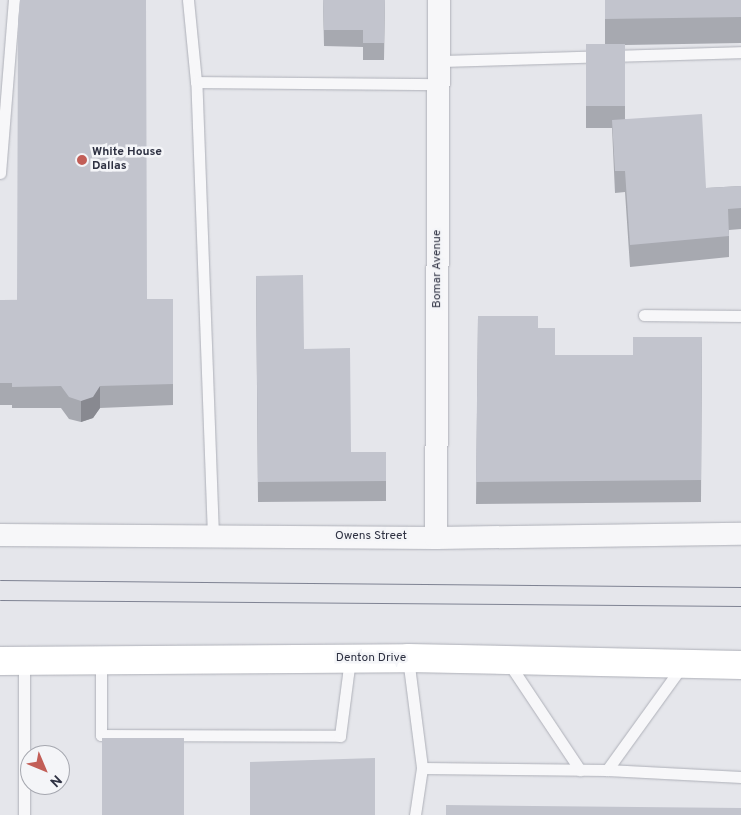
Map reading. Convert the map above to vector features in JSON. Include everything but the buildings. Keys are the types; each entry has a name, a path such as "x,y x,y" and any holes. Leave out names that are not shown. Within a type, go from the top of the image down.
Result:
{"main road":[{"name":"Denton Drive","path":"12,660 408,658 741,665"}],"street":[{"name":"Bomar Avenue","path":"436,538 439,0"},
{"name":"Owens Street","path":"0,535 436,538 741,534"}],"lane":[{"path":"0,173 14,0"},
{"path":"188,0 196,82 213,536"},
{"path":"439,61 741,52"},
{"path":"196,82 439,84"},
{"path":"644,315 741,316"},
{"path":"408,658 422,768 415,815"},
{"path":"101,659 101,734 340,736 350,659"},
{"path":"12,660 24,815"},
{"path":"507,660 580,770"},
{"path":"606,770 683,664"},
{"path":"422,768 606,770 741,777"}],"tram line":[{"path":"0,580 741,587"},
{"path":"0,600 741,606"}],"place":[{"name":"White House Dallas","path":"82,160"}]}
